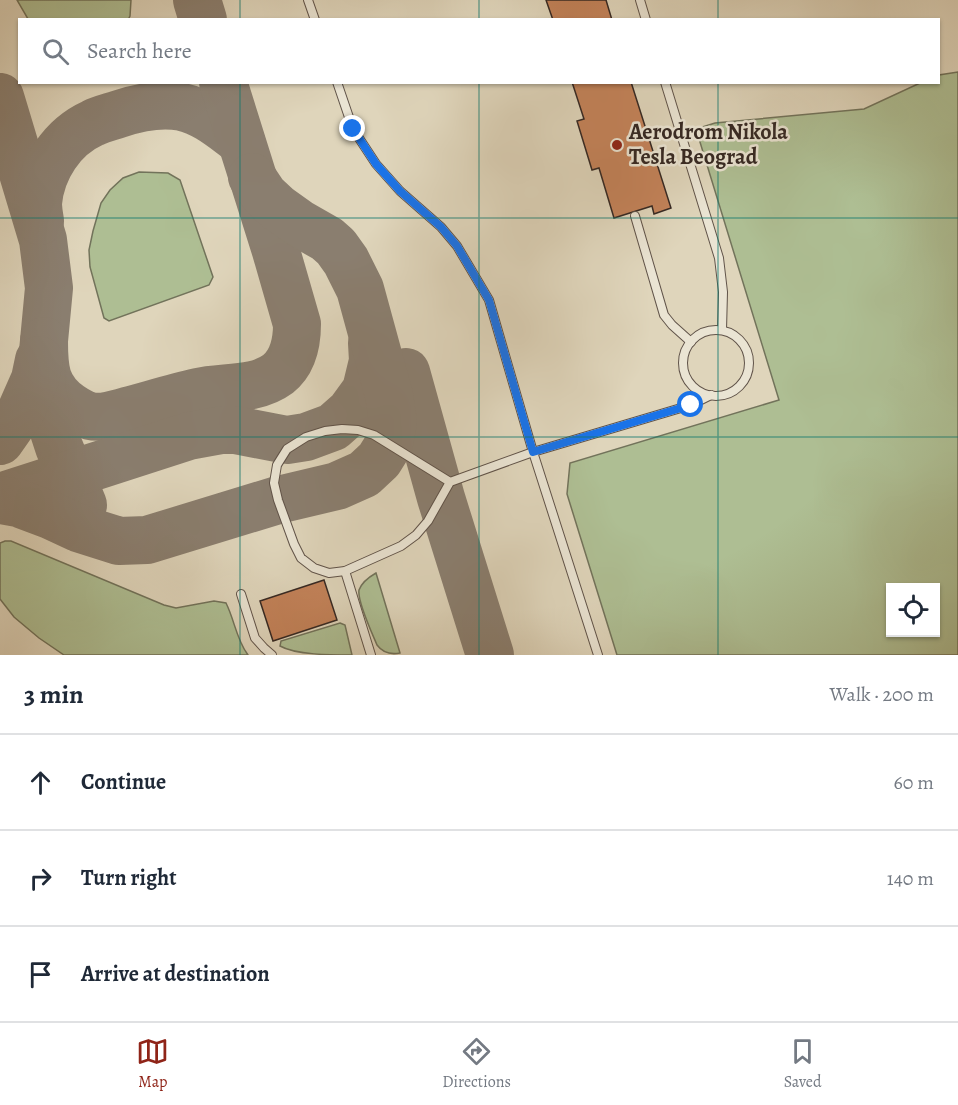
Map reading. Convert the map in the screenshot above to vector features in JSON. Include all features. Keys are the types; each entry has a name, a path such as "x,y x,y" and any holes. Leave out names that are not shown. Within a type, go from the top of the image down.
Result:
{"lane":[{"path":"308,0 314,18"},
{"path":"640,0 645,18"},
{"path":"338,84 353,129 376,164 400,191 441,227 457,246 489,300 533,452 598,655"},
{"path":"666,84 719,258 723,292 722,330"},
{"path":"635,216 664,315 691,342"},
{"path":"712,330 722,330 731,333 745,347 749,356 747,375 743,383 728,394 719,396 702,393 689,382 685,373 683,364 685,354 695,338 712,330"},
{"path":"450,482 374,435 358,430 342,429 306,437 287,449 277,465 274,483 278,501 294,544 302,558 314,568 329,573 345,571 400,546 416,535 429,521 450,482 533,452 691,405 711,395"},
{"path":"345,571 371,655"},
{"path":"241,594 255,638 272,655"}],"green space":[{"path":"17,0 131,0 129,18 27,18"},
{"path":"958,72 958,655 617,655 567,494 570,463 779,400 696,129 715,123 864,109 918,84 940,84 940,75"},
{"path":"139,172 168,173 180,180 213,277 209,285 109,321 104,318 90,267 89,250 101,203 110,190 123,178"},
{"path":"11,541 164,605 176,608 214,601 226,603 248,655 64,655 14,617 0,599 0,543"},
{"path":"376,573 400,653 387,653 379,648 362,609 359,590 366,580"},
{"path":"340,623 345,625 352,655 304,653 280,646 281,641"}],"building":[{"path":"546,0 606,0 611,18 552,18"},
{"name":"Aerodrom Nikola Tesla Beograd","path":"573,84 632,84 671,208 654,214 652,206 614,218 599,168 592,170 577,121 584,119"},
{"path":"324,580 337,620 273,641 260,601"}],"taxiway":[{"path":"197,0 202,18"},
{"path":"44,341 46,369 55,392 75,409 95,417 116,414 198,392 249,386 278,374 287,364 295,345 297,324 224,84"},
{"path":"0,97 43,240 49,288 43,373"},
{"path":"40,221 38,203 40,190 49,166 72,137 99,120 150,106 182,107 206,117 241,141"},
{"path":"0,500 18,503 78,528 119,541 147,540 278,500 337,486 364,474 379,460 389,444 393,422 389,395 360,289 336,247 278,208 264,195 252,177"},
{"path":"0,497 189,436 235,430 287,440 306,437 333,427 350,412 366,390 373,361 372,343"},
{"path":"0,441 21,411 35,379 39,360"},
{"path":"406,372 441,498 490,655"},
{"path":"42,373 41,392 59,447 83,505"}],"place":[{"name":"Aerodrom Nikola Tesla Beograd","path":"617,145"}],"route":[{"path":"353,129 376,164 400,191 441,227 457,246 489,300 533,452 691,405"}]}
